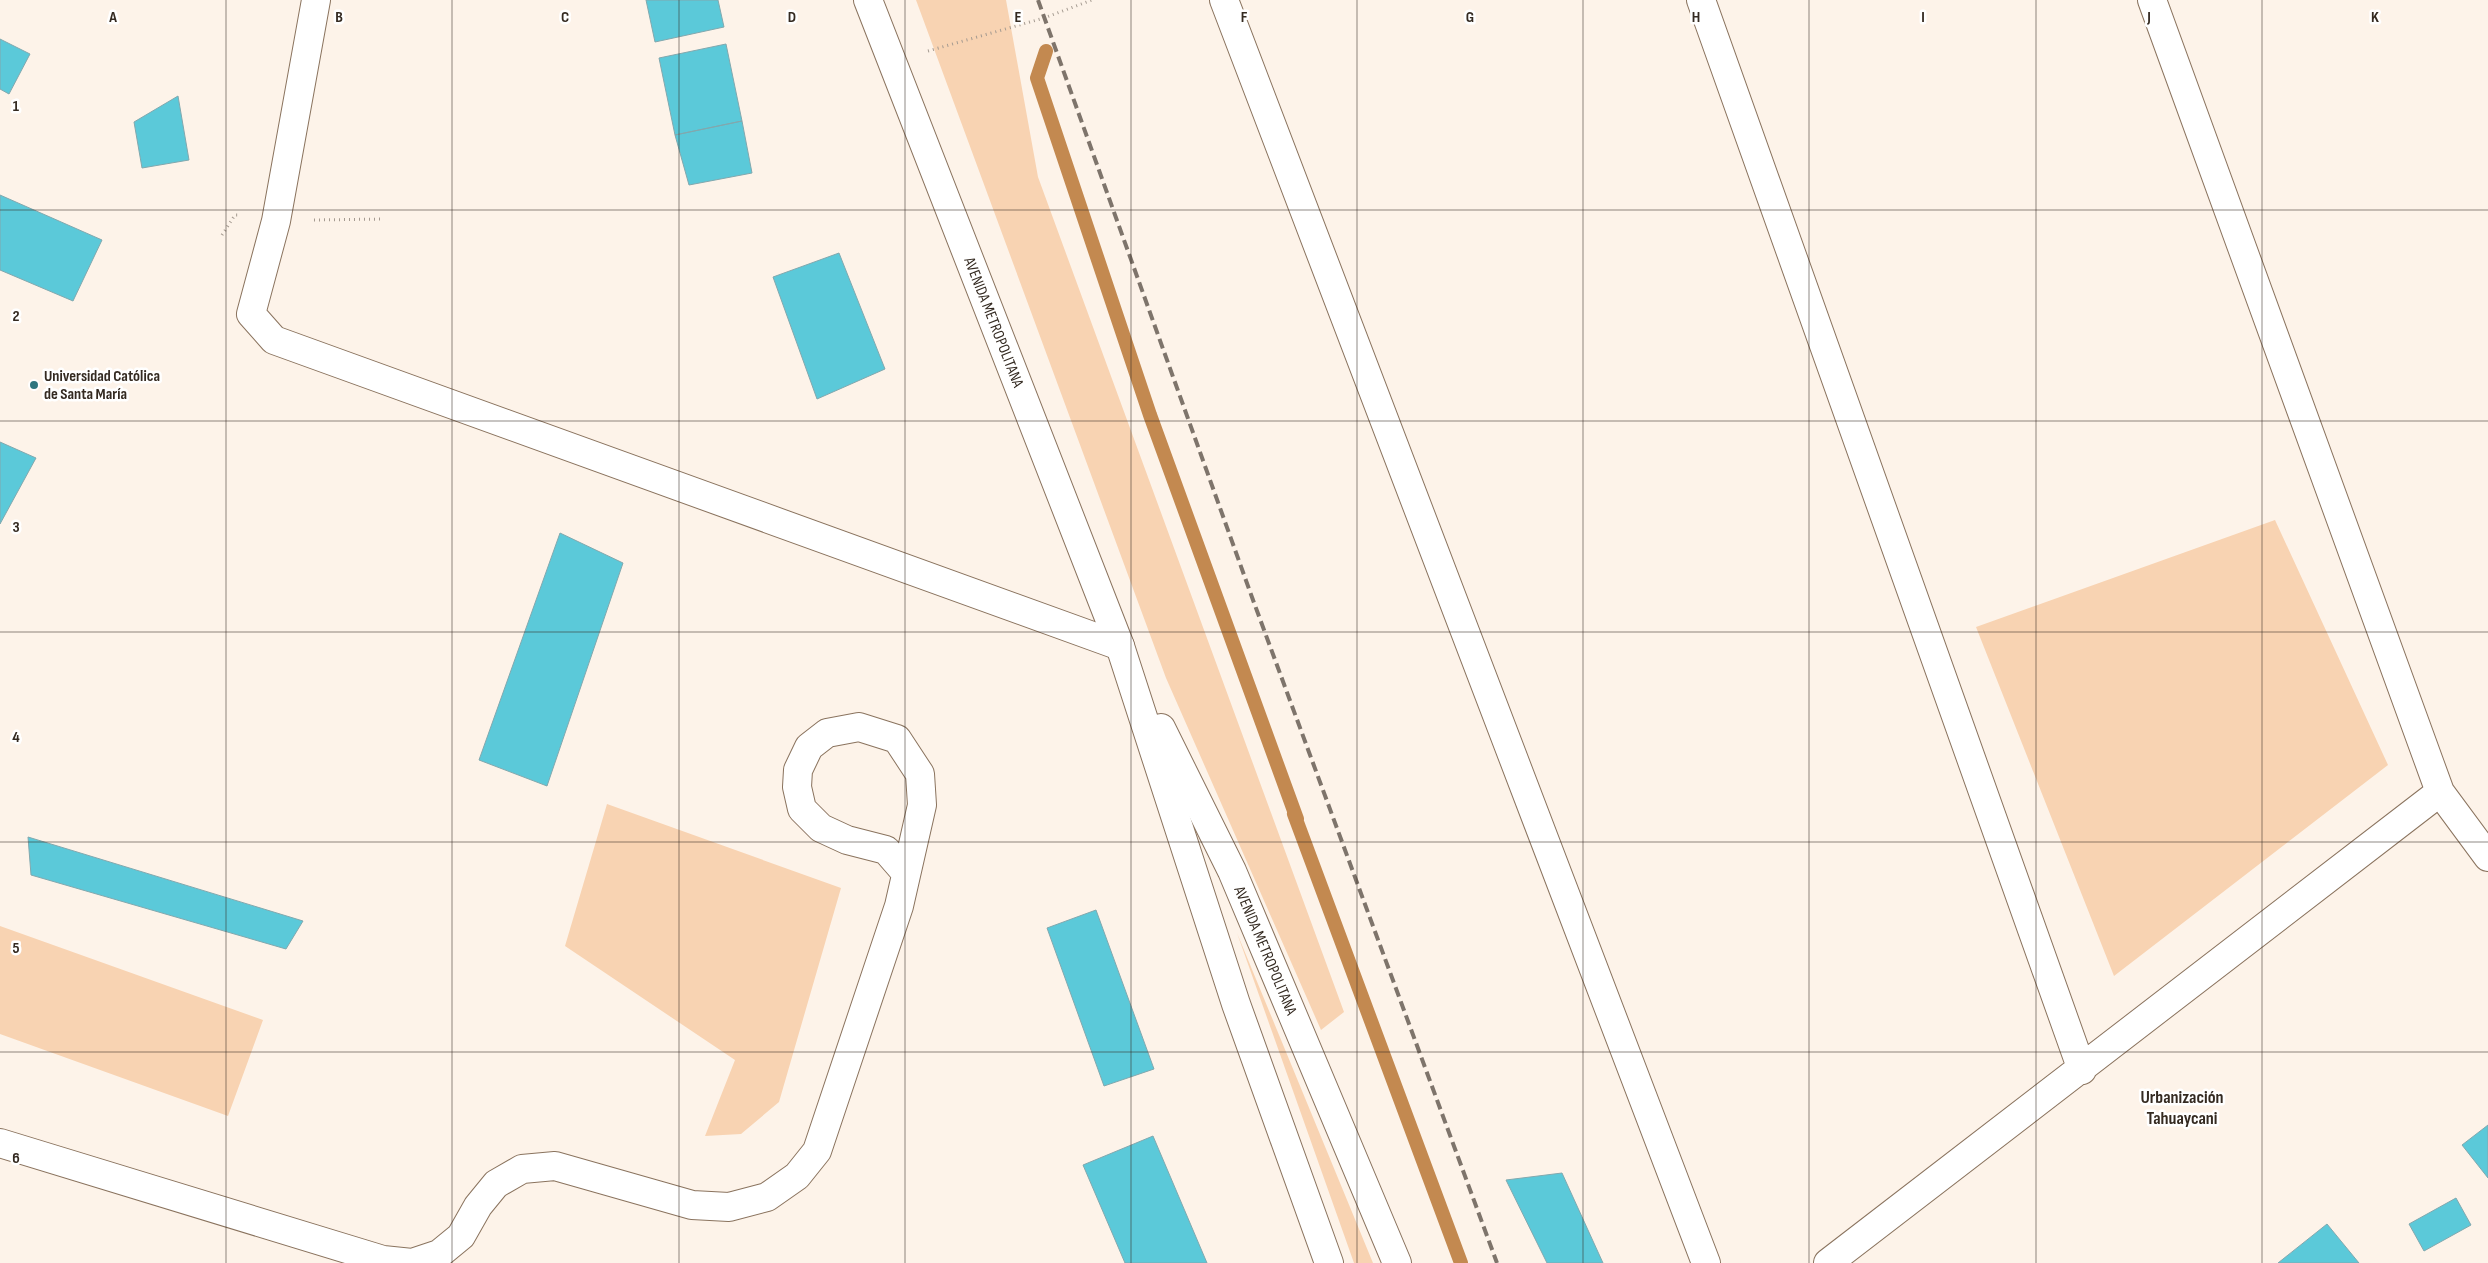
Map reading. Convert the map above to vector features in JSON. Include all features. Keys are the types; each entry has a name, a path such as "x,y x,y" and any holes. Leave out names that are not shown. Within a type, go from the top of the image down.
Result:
{"street":[{"path":"316,0 276,221 251,314 274,340 1120,646"},
{"name":"AVENIDA METROPOLITANA","path":"868,0 1120,646 1236,1004 1328,1263"},
{"path":"1224,0 1706,1263"},
{"path":"1701,0 2082,1070"},
{"path":"2156,1 2440,792 2488,856"},
{"name":"AVENIDA METROPOLITANA","path":"1120,646 1232,871 1397,1263"},
{"path":"0,1143 383,1260 412,1263 439,1254 461,1236 478,1206 496,1184 522,1169 555,1166 692,1205 729,1207 767,1197 797,1176 817,1151 899,906 922,806 920,774 897,739 859,727 826,733 809,747 798,770 797,787 802,810 821,828 847,840 886,850 906,872"},
{"path":"1828,1263 2082,1070 2440,792"}],"path":[{"path":"891,62 1044,18 1092,0"},
{"path":"276,221 384,219"}],"shaded area":[{"path":"916,0 1006,0 1038,177 1344,1012 1321,1030 1166,678"},
{"path":"2275,520 2388,765 2114,976 1976,627"},
{"path":"607,804 841,888 779,1102 741,1134 705,1136 735,1060 565,946"},
{"path":"0,926 263,1020 228,1116 0,1034"},
{"path":"1237,933 1373,1263 1354,1263"}],"building":[{"path":"646,0 718,0 724,27 655,42"},
{"path":"0,39 30,54 9,94 0,89"},
{"path":"726,44 742,121 675,135 659,58"},
{"path":"178,96 189,160 142,168 134,122"},
{"path":"742,121 752,173 689,185 675,135"},
{"path":"0,195 102,240 73,301 0,270"},
{"path":"839,253 885,369 817,399 773,277"},
{"path":"0,442 36,458 0,524"},
{"path":"560,533 623,563 547,786 479,760"},
{"path":"28,837 303,921 286,949 31,875"},
{"path":"1096,910 1154,1069 1104,1086 1047,928"},
{"path":"2488,1125 2488,1178 2462,1145"},
{"path":"1153,1136 1207,1263 1125,1263 1083,1165"},
{"path":"1562,1173 1603,1263 1547,1263 1506,1180"},
{"path":"2456,1198 2471,1225 2424,1251 2409,1224"},
{"path":"2327,1224 2359,1263 2278,1263"}],"waterway":[{"path":"1046,51 1037,78 1150,415 1297,819 1294,814 1461,1263"}],"railway":[{"path":"1038,0 1253,600 1497,1263"}],"place":[{"name":"Universidad Católica de Santa María","path":"34,385"}],"district":[{"name":"Urbanización Tahuaycani","path":"2182,1107"}]}
